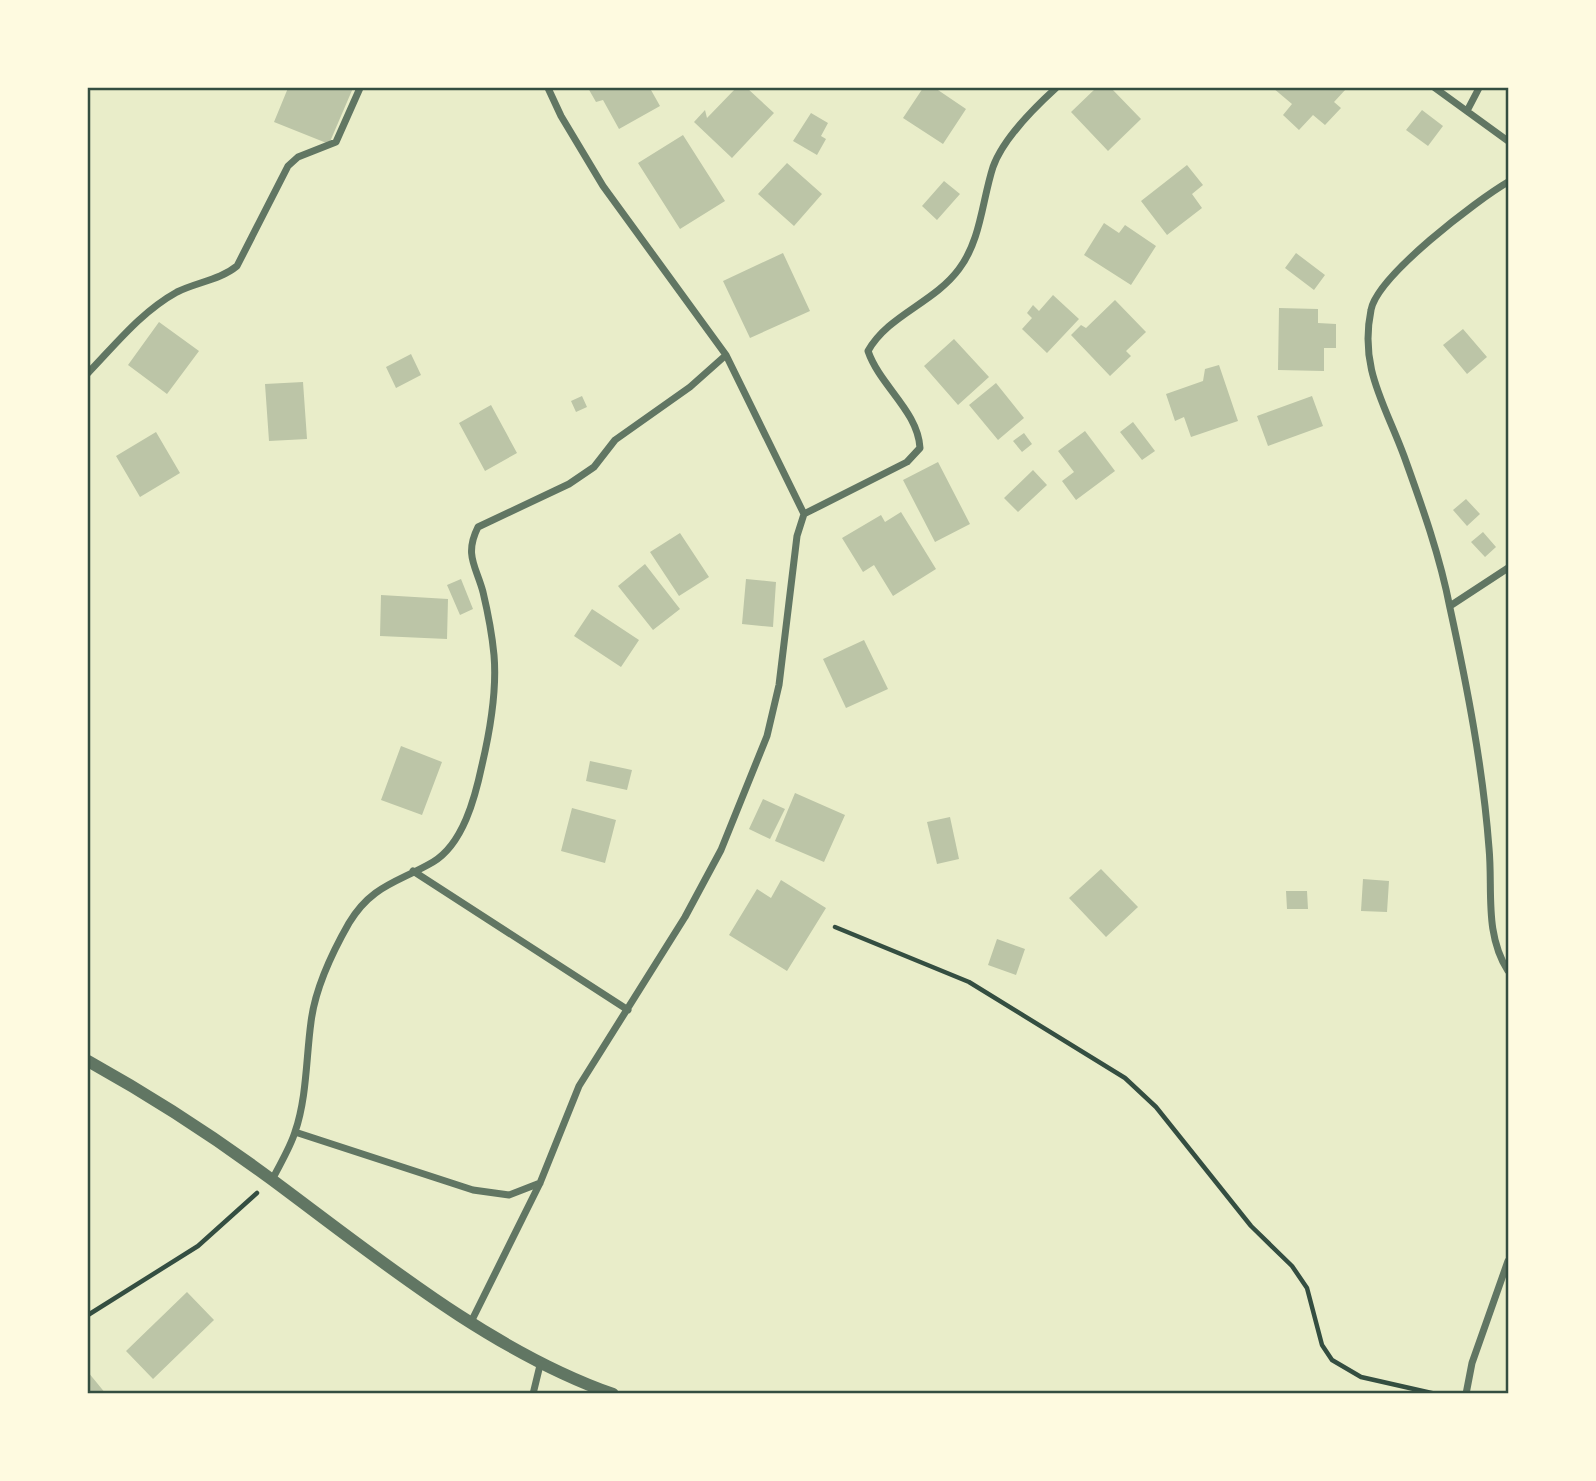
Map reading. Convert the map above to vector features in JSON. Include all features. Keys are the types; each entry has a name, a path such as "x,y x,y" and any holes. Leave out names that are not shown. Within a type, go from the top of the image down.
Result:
{"street":[{"path":"88,373 154,307 198,283 226,275 237,266 288,166 298,157 336,142 360,88"},
{"path":"471,1322 540,1183 579,1086 685,918 721,850 767,736 781,673 797,536 804,514 726,355 603,186 561,116 548,88"},
{"path":"804,514 907,461 920,448 919,430 874,366 868,351 878,332 928,301 958,271 970,253 993,165 1026,116 1056,88"},
{"path":"1435,88 1508,141"},
{"path":"1467,111 1479,88"},
{"path":"1508,182 1456,218 1395,273 1371,307 1367,353 1374,384 1415,490 1450,606 1489,848 1491,928 1501,960 1508,971"},
{"path":"272,1180 295,1132 304,1083 311,1018 336,950 350,923 370,895 434,861 454,842 468,814 482,765 492,696 494,658 482,590 472,566 471,542 478,527 569,484 594,467 615,440 690,387 726,355"},
{"path":"1450,606 1508,568"},
{"path":"413,871 628,1010"},
{"path":"88,1061 223,1144 393,1271 471,1322 541,1361 613,1394"},
{"path":"295,1132 473,1190 509,1195 540,1183"},
{"path":"1466,1394 1472,1363 1508,1262"},
{"path":"533,1394 541,1361"}],"path":[{"path":"835,927 969,982 1125,1078 1156,1107 1251,1226 1292,1266 1307,1288 1322,1345 1332,1360 1361,1377 1436,1394"},
{"path":"88,1315 198,1246 272,1180"}],"building":[{"path":"288,88 353,88 329,144 274,122"},
{"path":"588,88 656,88 651,90 660,106 619,129 603,100 596,102"},
{"path":"736,88 747,88 774,113 732,158 694,122 705,110 707,118"},
{"path":"923,88 935,88 966,109 943,144 903,118"},
{"path":"1096,88 1111,88 1141,119 1108,151 1071,112"},
{"path":"1273,88 1346,89 1334,102 1341,108 1325,125 1313,115 1299,130 1283,115 1292,104"},
{"path":"1422,110 1443,126 1428,146 1406,130"},
{"path":"811,113 828,123 821,136 826,139 817,155 793,141"},
{"path":"683,135 725,201 680,229 638,163"},
{"path":"787,163 822,194 794,226 758,194"},
{"path":"1187,165 1203,185 1192,194 1202,208 1167,235 1141,201"},
{"path":"944,181 960,194 937,220 922,206"},
{"path":"1104,223 1119,233 1125,225 1156,246 1131,285 1084,255"},
{"path":"783,253 810,311 750,338 723,281"},
{"path":"1296,253 1325,275 1314,290 1285,268"},
{"path":"1053,295 1079,319 1047,353 1022,329 1032,318 1027,313 1033,305 1039,311"},
{"path":"1115,300 1146,332 1126,351 1131,356 1110,376 1071,335 1081,325 1086,328"},
{"path":"1279,308 1318,309 1318,323 1336,324 1336,348 1324,348 1324,371 1278,370"},
{"path":"159,322 199,351 167,394 128,365"},
{"path":"1463,329 1487,357 1467,374 1443,345"},
{"path":"954,339 989,377 958,405 924,366"},
{"path":"411,354 421,375 396,388 386,367"},
{"path":"1219,365 1238,421 1191,437 1184,417 1175,421 1166,394 1203,381 1205,369"},
{"path":"303,382 307,439 269,441 265,384"},
{"path":"996,383 1024,418 998,440 969,405"},
{"path":"582,396 587,407 576,412 571,401"},
{"path":"1312,396 1323,426 1268,446 1257,416"},
{"path":"491,405 517,453 485,471 459,423"},
{"path":"1133,422 1155,451 1142,460 1120,432"},
{"path":"1085,431 1115,471 1076,500 1062,481 1074,472 1058,451"},
{"path":"156,432 180,473 140,497 116,456"},
{"path":"1024,433 1032,444 1022,452 1013,441"},
{"path":"938,462 970,524 935,542 903,480"},
{"path":"1033,470 1047,485 1018,512 1004,498"},
{"path":"1466,499 1480,514 1467,526 1453,510"},
{"path":"901,512 936,569 893,596 874,565 863,572 842,538 881,515 885,522"},
{"path":"1483,532 1496,547 1485,557 1471,542"},
{"path":"680,533 709,577 679,596 650,552"},
{"path":"645,564 680,609 653,630 618,586"},
{"path":"461,579 473,609 460,615 447,585"},
{"path":"746,579 776,582 773,627 742,624"},
{"path":"381,595 448,599 447,639 380,636"},
{"path":"592,609 639,640 621,667 574,636"},
{"path":"864,640 888,689 846,708 823,659"},
{"path":"401,746 442,762 422,815 381,800"},
{"path":"590,761 632,770 627,790 586,781"},
{"path":"795,793 845,815 824,862 775,841"},
{"path":"763,799 785,809 770,839 749,829"},
{"path":"572,808 616,820 605,863 561,851"},
{"path":"950,817 959,859 937,864 927,822"},
{"path":"1101,869 1138,907 1106,937 1069,898"},
{"path":"1363,879 1389,881 1387,912 1361,911"},
{"path":"781,880 826,908 787,971 729,935 757,889 771,898"},
{"path":"1286,891 1307,891 1308,909 1287,909"},
{"path":"997,939 1025,949 1016,975 988,965"},
{"path":"187,1292 214,1320 153,1379 126,1351"},
{"path":"88,1372 106,1394 88,1394"}]}
